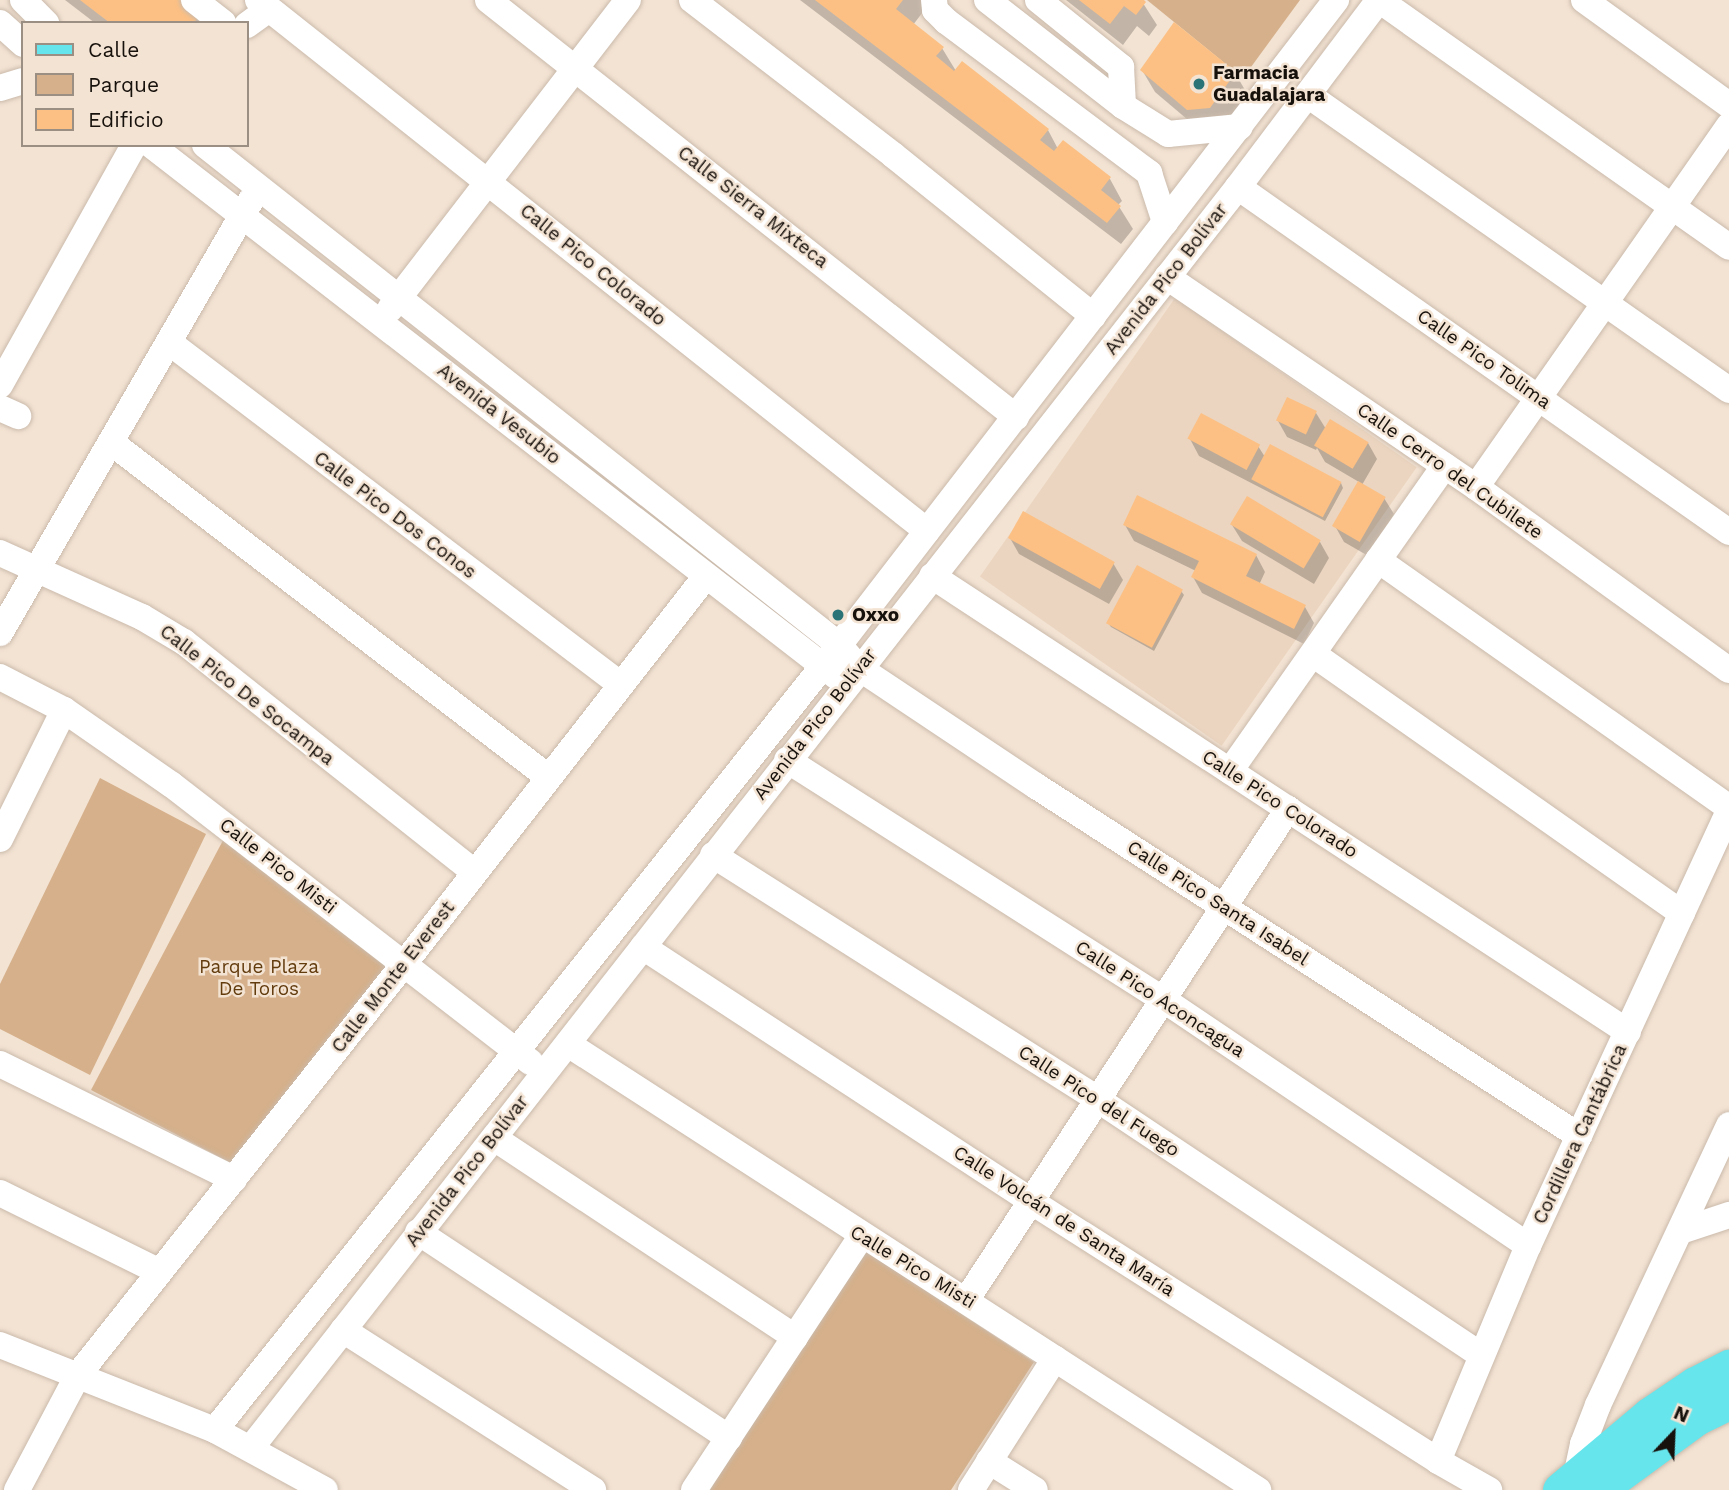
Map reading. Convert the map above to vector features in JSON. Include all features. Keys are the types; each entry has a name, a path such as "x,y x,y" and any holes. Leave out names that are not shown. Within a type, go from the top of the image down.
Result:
{"main road":[{"path":"1578,1486 1649,1415 1695,1384 1729,1367"},
{"path":"1578,1486 1729,1402"}],"street":[{"path":"23,0 44,21"},
{"path":"194,0 220,21"},
{"name":"Calle Sierra Mixteca","path":"488,0 1016,417"},
{"path":"381,321 628,0"},
{"path":"692,0 893,155 1093,316"},
{"path":"934,0 935,10 946,21 1149,173 1165,222"},
{"path":"987,0 1123,106 1168,134 1240,127"},
{"path":"1038,0 1121,67 1123,106"},
{"name":"Avenida Pico Bolívar","path":"215,1430 839,645 1336,0"},
{"path":"1379,0 1729,247"},
{"name":"Avenida Pico Bolívar","path":"251,1448 1238,187 1379,0"},
{"path":"1584,0 1729,105"},
{"path":"248,25 263,4"},
{"name":"Calle Pico Colorado","path":"263,4 927,531"},
{"path":"0,23 21,42"},
{"path":"0,88 21,82"},
{"path":"1308,95 1729,390"},
{"path":"1476,487 1729,127"},
{"path":"1149,173 1168,134"},
{"path":"0,385 133,147"},
{"name":"Avenida Vesubio","path":"154,147 822,666 853,676"},
{"name":"Avenida Vesubio","path":"208,147 400,296 839,645 853,676"},
{"path":"0,633 259,186"},
{"name":"Calle Pico Tolima","path":"1238,187 1729,532"},
{"name":"Calle Cerro del Cubilete","path":"1167,277 1476,487 1729,670"},
{"name":"Calle Pico Dos Conos","path":"170,343 621,685"},
{"path":"112,443 548,777"},
{"path":"1230,771 1444,466"},
{"name":"Calle Pico De Socampa","path":"0,553 142,617 184,642 474,872"},
{"path":"1378,560 1729,809"},
{"name":"Calle Pico Colorado","path":"932,576 1628,1032"},
{"name":"Calle Monte Everest","path":"17,1490 78,1375 404,964 705,577"},
{"path":"1313,654 1682,913"},
{"name":"Calle Pico Santa Isabel","path":"853,676 1223,905 1579,1136"},
{"name":"Calle Pico Misti","path":"0,677 64,710 172,785 544,1073"},
{"path":"0,839 6,811 64,710"},
{"name":"Calle Pico Aconcagua","path":"787,760 1161,998 1528,1246"},
{"path":"967,1299 1161,998 1287,809"},
{"name":"Cordillera Cantábrica","path":"1438,1461 1480,1354 1528,1246 1682,913 1718,865 1729,809"},
{"name":"Calle Pico del Fuego","path":"713,855 1097,1099 1480,1354"},
{"name":"Calle Volcán de Santa María","path":"643,947 1032,1202 1438,1461 1489,1490"},
{"name":"Calle Pico Misti","path":"568,1044 861,1237 967,1299 1258,1490"},
{"path":"0,1064 234,1179"},
{"path":"1578,1486 1579,1457 1598,1405 1729,1125"},
{"path":"494,1139 795,1337"},
{"path":"0,1193 158,1271"},
{"path":"1681,1231 1729,1215"},
{"path":"418,1233 729,1438"},
{"path":"694,1490 861,1237"},
{"path":"343,1330 593,1490"},
{"path":"0,1345 215,1430 325,1490"},
{"path":"971,1490 1055,1358"},
{"path":"989,1461 1035,1490"}],"shaded area":[{"path":"1175,298 1417,467 1222,746 980,577"}],"green space":[{"path":"1147,0 1300,0 1243,78"},
{"path":"100,778 206,834 90,1075 0,1029 0,984"},
{"name":"Parque Plaza De Toros","path":"229,829 394,962 233,1164 91,1090"},
{"path":"861,1248 1034,1362 951,1490 710,1490"}],"building":[{"path":"80,0 180,0 199,16 195,21 107,21"},
{"path":"815,0 903,0 896,9 944,47 936,56 954,71 962,61 1049,129 1040,140 1054,151 1063,140 1111,177 1101,190 1121,206 1107,223"},
{"path":"1079,0 1146,2 1136,15 1124,6 1110,24"},
{"path":"1174,22 1236,72 1210,108 1187,110 1140,70"},
{"path":"1287,397 1317,411 1306,435 1276,421"},
{"path":"1201,413 1260,444 1247,470 1187,439"},
{"path":"1330,419 1369,442 1353,469 1314,446"},
{"path":"1270,444 1342,482 1323,517 1251,479"},
{"path":"1358,481 1386,497 1360,542 1332,526"},
{"path":"1137,495 1257,554 1246,576 1306,605 1294,629 1191,577 1199,561 1123,525"},
{"path":"1247,496 1321,540 1304,569 1230,524"},
{"path":"1023,511 1115,562 1100,589 1008,538"},
{"path":"1137,565 1183,589 1152,648 1106,623"}],"place":[{"name":"Farmacia Guadalajara","path":"1199,84"},
{"name":"Oxxo","path":"838,615"}]}
